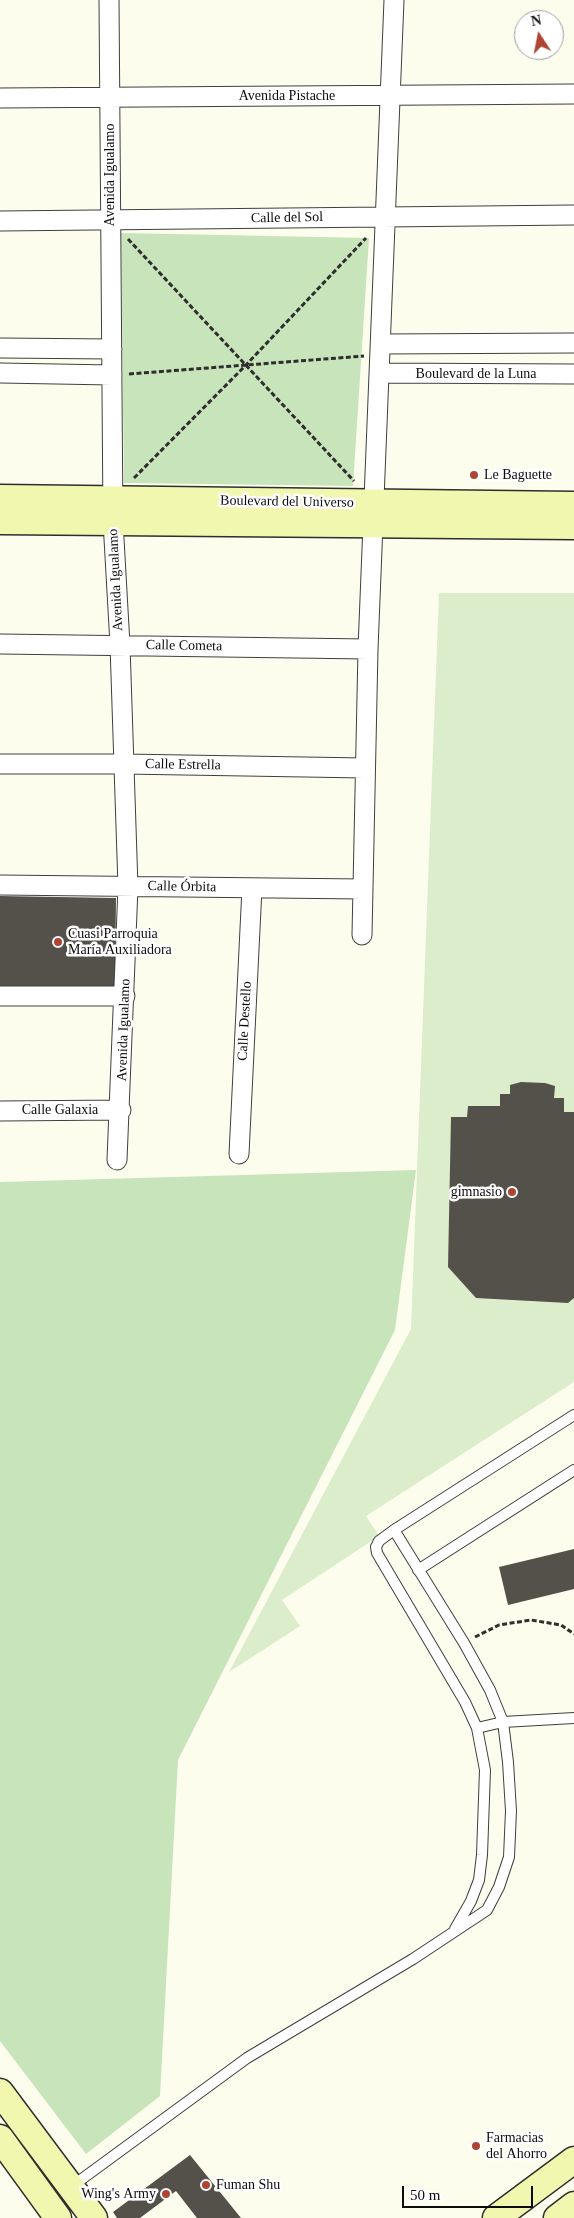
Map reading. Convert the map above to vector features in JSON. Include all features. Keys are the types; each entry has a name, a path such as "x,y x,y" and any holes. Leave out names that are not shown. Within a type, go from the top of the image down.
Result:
{"street":[{"name":"Avenida Igualamo","path":"109,0 113,511 120,645 128,887 118,1160"},
{"path":"362,935 368,649 394,0"},
{"name":"Avenida Pistache","path":"0,98 574,94"},
{"name":"Calle del Sol","path":"0,221 574,215"},
{"path":"380,349 574,343"},
{"path":"0,348 112,349"},
{"path":"0,373 112,375"},
{"name":"Boulevard de la Luna","path":"379,373 574,374"},
{"name":"Boulevard del Universo","path":"0,498 113,511"},
{"name":"Boulevard del Universo","path":"0,520 113,511 373,513 574,505"},
{"name":"Boulevard del Universo","path":"373,513 574,526"},
{"name":"Calle Cometa","path":"0,644 368,649"},
{"name":"Calle Estrella","path":"0,764 365,768"},
{"name":"Calle Órbita","path":"0,885 363,889"},
{"name":"Calle Destello","path":"239,1154 252,888"},
{"path":"0,996 125,996"},
{"name":"Calle Galaxia","path":"0,1111 121,1110"},
{"path":"0,2092 94,2218"},
{"path":"1,2141 58,2218"},
{"path":"496,2218 574,2160"},
{"path":"557,2218 574,2205"}],"lane":[{"path":"454,1932 471,1901 479,1880 482,1855 485,1770 477,1728 444,1664 377,1552 376,1547 379,1541 394,1530 574,1415"},
{"path":"418,1570 574,1470"},
{"path":"71,2187 247,2058 487,1910 500,1887 509,1858 511,1811 503,1722 490,1690 464,1643 394,1530"},
{"path":"477,1728 503,1722 574,1718"}],"path":[{"path":"113,511 246,365 385,217"},
{"path":"111,220 246,365 373,513"},
{"path":"112,375 246,365 380,349"},
{"path":"464,1643 498,1625 531,1620 561,1625 574,1634"}],"green space":[{"path":"121,233 369,238 353,486 124,483"},
{"path":"439,593 574,593 574,1382 366,1516 379,1536 282,1600 300,1626 229,1672 411,1329"},
{"path":"416,1170 395,1330 178,1760 160,2096 86,2154 0,2041 0,1182"}],"building":[{"name":"Cuasi Parroquia María Auxiliadora","path":"0,896 116,898 115,989 0,986"},
{"name":"gimnasio","path":"521,1082 545,1083 555,1086 554,1098 564,1098 564,1112 574,1112 574,1298 568,1303 476,1298 448,1267 451,1117 467,1117 468,1106 500,1106 500,1094 510,1094 510,1085"},
{"path":"574,1549 574,1589 508,1605 499,1567"},
{"path":"190,2155 241,2218 197,2218 176,2191 140,2218 117,2218 113,2212"}],"place":[{"name":"Le Baguette","path":"474,475"},
{"name":"Cuasi Parroquia María Auxiliadora","path":"58,942"},
{"name":"gimnasio","path":"512,1192"},
{"name":"Farmacias del Ahorro","path":"476,2146"},
{"name":"Fuman Shu","path":"206,2185"},
{"name":"Wing's Army","path":"166,2194"}]}
